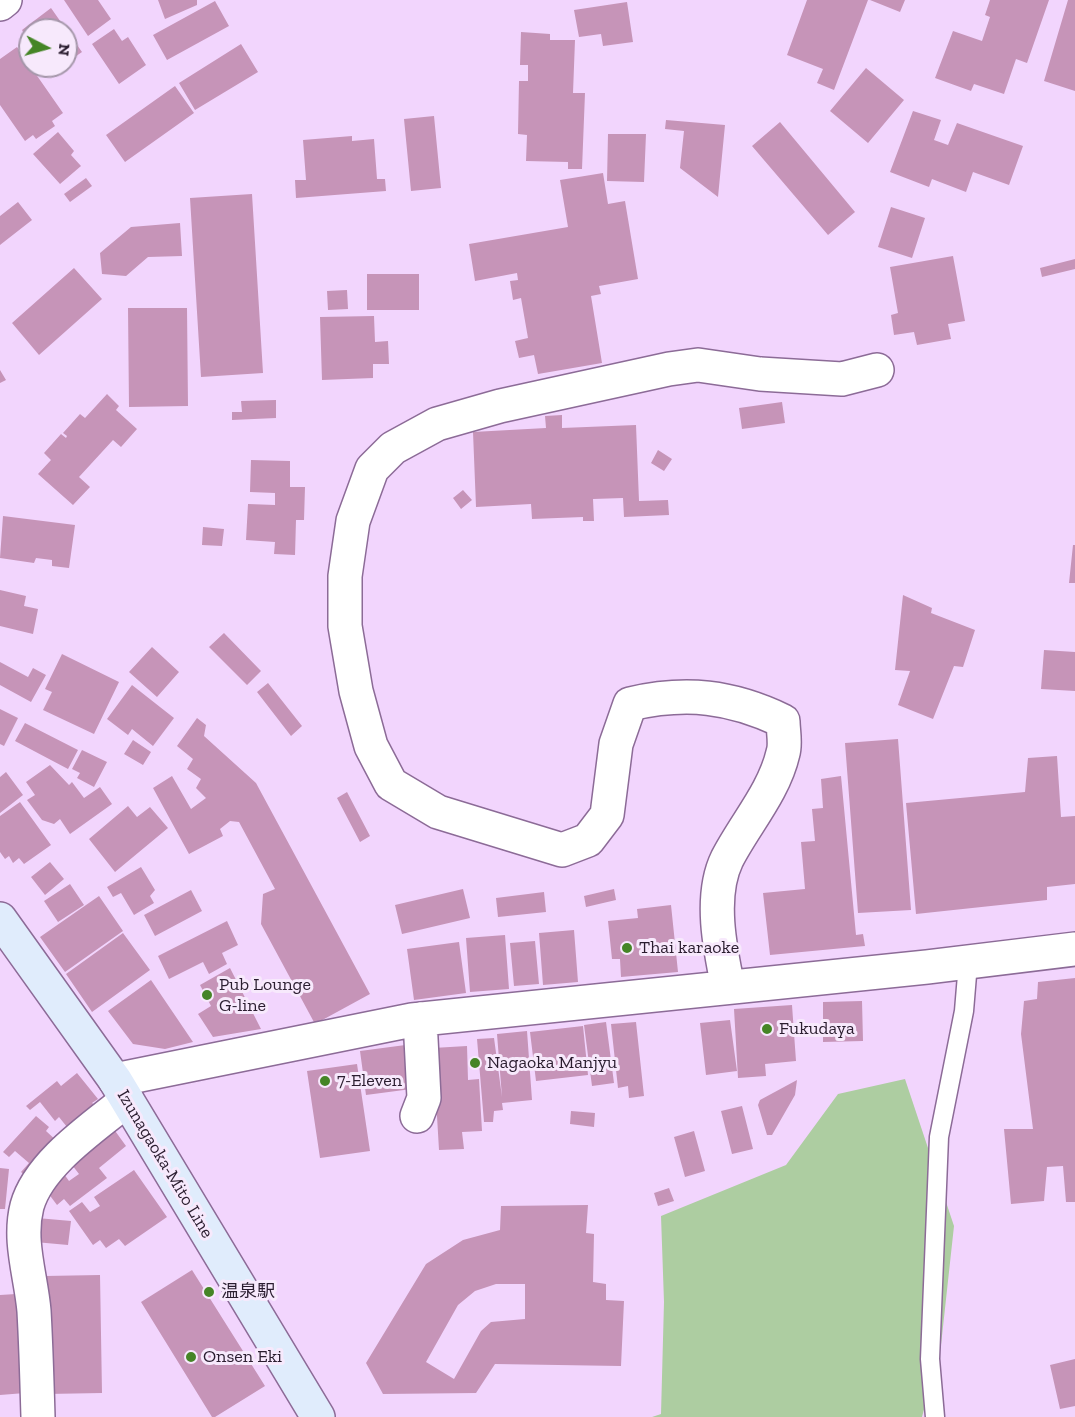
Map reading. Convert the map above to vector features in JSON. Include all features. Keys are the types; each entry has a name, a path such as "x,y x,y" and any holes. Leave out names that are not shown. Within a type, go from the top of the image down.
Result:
{"main road":[{"name":"Izunagaoka-Mito Line","path":"0,919 121,1090 318,1417"}],"street":[{"path":"0,4 5,0"},
{"path":"728,987 719,944 717,901 726,861 756,814 784,752 783,721 750,705 709,698 662,697 630,704 616,744 606,815 588,840 562,850 438,812 391,784 371,746 356,691 345,626 345,576 353,521 372,469 393,447 448,421 500,406 669,369 698,365 842,379 877,370"},
{"path":"38,1417 34,1310 23,1241 28,1205 43,1176 121,1090 420,1019 968,963 1075,949"},
{"path":"417,1116 424,1098 420,1019"}],"lane":[{"path":"935,1417 930,1359 939,1137 964,1011 968,963"}],"green space":[{"path":"905,1079 954,1226 941,1345 922,1417 652,1417 661,1414 664,1302 661,1216 786,1165 838,1094"}],"building":[{"path":"64,0 98,0 111,19 88,36"},
{"path":"158,0 197,0 197,5 165,19"},
{"path":"807,0 868,0 834,90 817,83 823,69 787,55"},
{"path":"870,0 905,0 900,12"},
{"path":"990,0 1049,0 1027,63 1016,59 1004,94 974,84 971,91 935,78 953,31 982,41 990,17 985,15"},
{"path":"1068,0 1075,0 1075,91 1044,81"},
{"path":"215,1 229,26 167,60 153,35"},
{"path":"627,2 633,42 603,46 601,34 579,37 574,10"},
{"path":"51,8 58,18 38,18"},
{"path":"114,29 122,41 128,37 146,65 119,84 92,44"},
{"path":"521,32 550,34 550,40 575,40 573,93 585,93 582,169 568,169 568,162 526,161 527,135 518,134 519,81 528,81 528,65 520,65"},
{"path":"241,44 258,72 195,110 179,83"},
{"path":"17,47 18,78 39,78 63,113 52,121 55,126 36,139 33,135 25,141 0,105 0,59"},
{"path":"866,68 904,100 868,143 830,111"},
{"path":"175,86 194,113 125,162 106,135"},
{"path":"913,111 941,120 934,140 948,145 957,123 1023,146 1009,185 973,172 966,192 932,179 929,187 890,172"},
{"path":"434,116 441,188 411,191 404,119"},
{"path":"666,120 725,125 718,197 680,168 684,131 665,129"},
{"path":"780,122 855,212 828,235 752,146"},
{"path":"58,132 74,151 71,155 81,166 60,184 33,154"},
{"path":"608,134 646,134 644,182 607,181"},
{"path":"352,136 352,141 374,139 377,179 385,179 386,191 296,198 295,180 306,180 303,140"},
{"path":"603,173 608,204 625,201 638,279 599,286 601,294 591,296 602,363 538,374 534,355 519,358 515,341 528,338 521,298 513,300 510,281 518,280 517,273 475,281 469,244 568,227 560,180"},
{"path":"86,178 92,186 70,202 64,194"},
{"path":"252,194 263,373 201,377 190,198"},
{"path":"18,202 32,220 0,245 0,216"},
{"path":"891,207 925,218 912,258 878,247"},
{"path":"180,223 182,256 148,257 126,276 102,274 100,253 131,227"},
{"path":"953,256 965,321 948,324 951,339 917,345 914,332 894,335 891,315 898,313 890,267"},
{"path":"1075,259 1075,269 1042,277 1040,268"},
{"path":"74,268 102,299 39,355 12,323"},
{"path":"367,274 419,274 419,310 367,310"},
{"path":"347,290 348,309 328,310 327,291"},
{"path":"128,308 187,308 188,406 129,407"},
{"path":"374,316 375,342 388,341 389,364 373,364 373,378 322,380 320,317"},
{"path":"0,370 6,380 0,383"},
{"path":"107,394 119,406 116,410 137,429 121,447 113,440 79,477 90,487 73,505 38,474 51,460 44,453 61,434 66,438 67,436 63,433 80,414 85,418"},
{"path":"276,400 276,418 232,420 232,412 242,412 241,401"},
{"path":"782,402 785,423 742,429 739,408"},
{"path":"562,415 562,428 636,425 639,501 668,500 669,515 624,517 623,498 593,499 594,521 583,521 583,517 532,519 531,504 476,507 473,432 546,428 545,416"},
{"path":"658,450 672,459 664,471 651,463"},
{"path":"251,460 290,461 290,487 305,487 304,520 296,520 295,555 274,554 275,542 246,540 248,504 275,505 275,493 250,492"},
{"path":"463,490 472,500 461,509 453,498"},
{"path":"3,516 75,525 69,568 52,566 52,560 36,558 34,563 0,558"},
{"path":"203,527 224,529 222,546 202,545"},
{"path":"1073,545 1075,545 1075,583 1069,583"},
{"path":"0,590 26,596 24,606 38,609 33,634 0,626"},
{"path":"903,595 932,608 931,613 975,630 963,667 954,666 933,719 898,705 910,671 895,670"},
{"path":"224,633 261,671 247,685 209,647"},
{"path":"152,647 179,672 157,697 129,672"},
{"path":"1044,650 1075,652 1075,691 1041,689"},
{"path":"62,654 119,682 94,734 43,710 52,692 45,689"},
{"path":"0,662 28,677 33,668 46,675 31,702 0,685"},
{"path":"268,683 302,726 291,736 257,692"},
{"path":"132,685 174,718 153,746 132,729 128,735 107,719"},
{"path":"0,709 18,718 4,746 0,744"},
{"path":"197,718 206,725 204,736 256,783 370,994 315,1024 261,924 263,894 275,889 239,822 230,821 220,829 223,836 189,854 153,788 172,776 191,809 206,798 196,788 201,779 187,769 193,759 177,746"},
{"path":"25,723 78,750 68,769 15,741"},
{"path":"898,739 911,910 858,913 845,743"},
{"path":"133,740 151,752 143,765 124,754"},
{"path":"82,750 107,762 94,787 77,778 80,773 72,769"},
{"path":"1057,756 1061,817 1075,816 1075,884 1047,887 1047,900 916,914 906,803 1025,792 1028,758"},
{"path":"50,765 69,785 72,782 84,798 100,787 112,804 70,834 60,819 54,824 42,820 27,800 35,795 26,782"},
{"path":"6,772 23,795 0,813 0,777"},
{"path":"841,776 856,935 863,934 865,946 770,955 763,893 805,889 801,842 815,841 812,809 823,808 821,779"},
{"path":"347,792 370,836 360,842 337,798"},
{"path":"20,802 51,845 24,864 19,858 13,863 9,856 5,859 0,852 0,816"},
{"path":"128,806 137,817 150,807 168,828 115,872 89,839"},
{"path":"50,862 64,879 45,895 31,877"},
{"path":"141,867 155,890 150,896 154,903 134,915 121,893 113,897 107,887"},
{"path":"70,884 84,905 58,922 44,901"},
{"path":"463,889 470,918 402,934 395,905"},
{"path":"614,889 616,900 586,907 584,896"},
{"path":"191,890 202,911 155,936 144,915"},
{"path":"544,892 546,912 498,917 496,898"},
{"path":"99,896 123,931 65,972 40,937"},
{"path":"671,905 678,972 621,977 620,959 612,959 608,921 638,918 637,909"},
{"path":"227,921 238,945 222,953 227,964 209,974 203,962 169,979 158,956"},
{"path":"574,930 578,982 543,985 539,933"},
{"path":"123,933 150,970 92,1012 66,974"},
{"path":"505,935 509,989 470,992 466,938"},
{"path":"535,941 539,984 514,986 510,943"},
{"path":"459,942 466,993 414,1000 407,949"},
{"path":"230,968 261,1029 213,1037 198,1014 211,1006 200,985"},
{"path":"1075,978 1075,1202 1066,1202 1063,1166 1047,1167 1044,1201 1011,1204 1004,1129 1033,1129 1021,1034 1024,1001 1037,999 1038,982"},
{"path":"151,980 193,1042 165,1049 133,1044 108,1011"},
{"path":"862,1001 863,1041 823,1042 823,1002"},
{"path":"792,1005 796,1061 765,1064 766,1076 738,1078 734,1009"},
{"path":"730,1020 737,1071 706,1075 700,1023"},
{"path":"606,1022 614,1083 592,1086 584,1025"},
{"path":"636,1022 644,1096 629,1098 628,1086 618,1088 611,1024"},
{"path":"583,1026 588,1075 536,1081 530,1032"},
{"path":"527,1031 532,1100 502,1103 503,1110 494,1111 493,1122 484,1122 477,1039 494,1038 502,1097 497,1034"},
{"path":"413,1044 419,1088 366,1095 360,1051"},
{"path":"467,1046 468,1080 479,1079 482,1131 462,1132 464,1149 439,1150 433,1048"},
{"path":"357,1064 370,1151 320,1158 307,1071"},
{"path":"77,1073 98,1099 92,1103 95,1105 67,1127 59,1117 55,1121 40,1102 30,1110 26,1106 57,1081 61,1086"},
{"path":"797,1080 795,1095 772,1135 767,1135 758,1105 760,1100"},
{"path":"742,1106 753,1149 732,1154 721,1111"},
{"path":"571,1111 595,1113 594,1127 570,1124"},
{"path":"36,1116 49,1127 46,1131 59,1143 28,1178 21,1172 29,1163 15,1151 9,1157 3,1152"},
{"path":"113,1128 126,1146 99,1168 107,1178 70,1206 64,1199 57,1205 45,1189 64,1174 69,1181 79,1174 69,1161"},
{"path":"694,1131 705,1171 685,1177 674,1137"},
{"path":"0,1168 9,1169 5,1209 0,1209"},
{"path":"134,1170 167,1217 125,1246 119,1239 106,1248 100,1240 93,1245 69,1211 82,1202 90,1212 100,1206 94,1197"},
{"path":"669,1188 674,1201 658,1206 654,1193"},
{"path":"588,1205 586,1233 594,1234 593,1282 606,1284 606,1300 624,1301 621,1366 495,1364 476,1393 383,1394 366,1363 426,1264 463,1240 500,1230 501,1206","holes":["496,1284 525,1284 525,1319 491,1322 481,1331 454,1379 426,1362 458,1305 475,1291"]},
{"path":"37,1218 71,1221 68,1245 35,1242"},
{"path":"192,1270 265,1386 215,1417 212,1417 141,1302"},
{"path":"100,1275 102,1393 47,1394 45,1276"},
{"path":"16,1294 25,1393 0,1395 0,1295"},
{"path":"1075,1359 1075,1406 1060,1409 1050,1365"}],"place":[{"name":"Thai karaoke","path":"627,948"},
{"name":"Pub Lounge G-line","path":"207,995"},
{"name":"Fukudaya","path":"767,1029"},
{"name":"Nagaoka Manjyu","path":"475,1063"},
{"name":"7-Eleven","path":"325,1081"},
{"name":"温泉駅","path":"209,1292"},
{"name":"Onsen Eki","path":"191,1357"}]}
